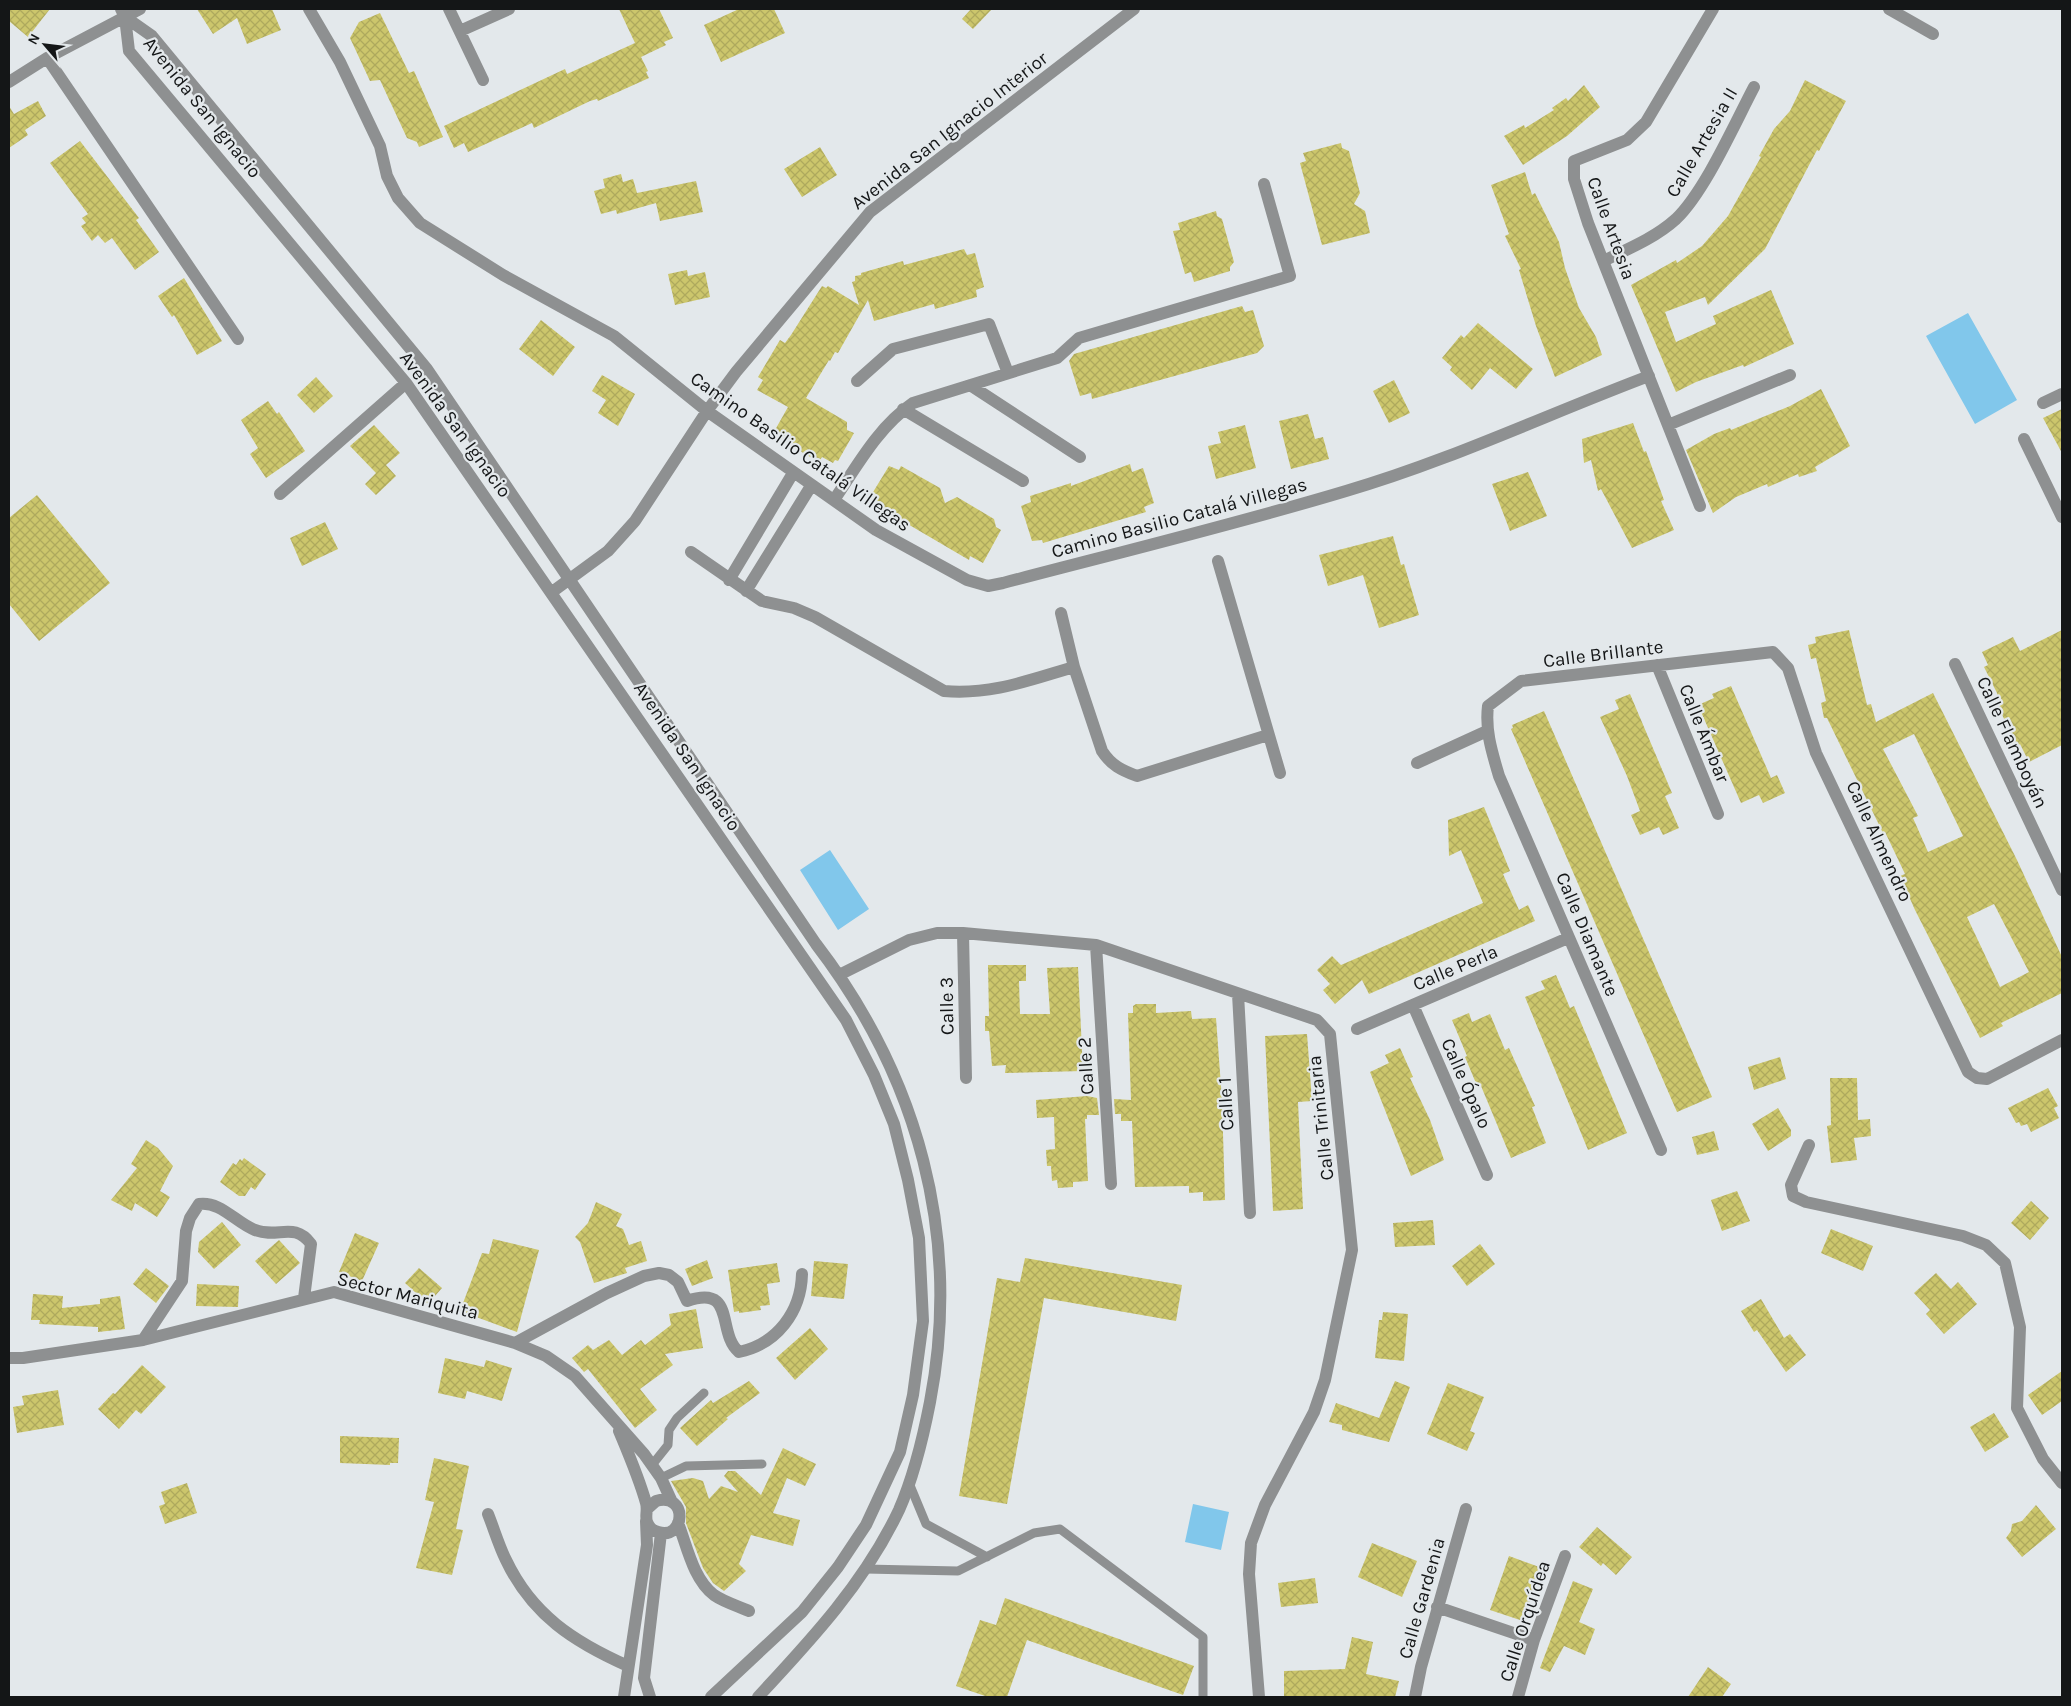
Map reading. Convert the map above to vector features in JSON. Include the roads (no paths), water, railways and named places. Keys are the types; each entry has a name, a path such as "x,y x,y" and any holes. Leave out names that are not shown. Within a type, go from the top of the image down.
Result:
{"street":[{"path":"9,82 123,13 140,9"},
{"name":"Camino Basilio Catalá Villegas","path":"309,9 340,62 380,146 387,176 398,198 420,223 503,276 614,336 707,411 876,530 967,580 988,586 1346,491 1462,452 1554,412 1649,376"},
{"path":"449,9 483,80"},
{"path":"460,32 509,9"},
{"name":"Avenida San Ignacio Interior","path":"552,592 608,551 635,521 707,411 736,372 870,212 1134,9"},
{"name":"Calle Artesia","path":"1700,506 1603,261 1574,180 1574,161 1627,140 1646,122 1713,9"},
{"path":"1889,9 1933,34"},
{"name":"Avenida San Ignacio","path":"123,13 129,51 406,383 552,592 846,1020 874,1075 894,1124 908,1180 919,1238 923,1321 914,1386 900,1452 866,1525 838,1567 802,1612 711,1697"},
{"name":"Avenida San Ignacio","path":"123,13 152,36 428,369 816,944 840,975 881,1050 913,1125 929,1178 939,1239 941,1324 924,1430 899,1510 865,1569 827,1622 758,1697"},
{"path":"48,58 238,339"},
{"name":"Calle Artesia II","path":"1603,261 1651,237 1676,219 1696,194 1754,88"},
{"path":"834,500 874,441 894,416 912,403 1056,358 1078,338 1290,276 1264,184"},
{"path":"857,381 892,348 989,324 1008,374"},
{"path":"1668,425 1790,375"},
{"path":"280,494 406,383"},
{"path":"970,385 1080,457"},
{"path":"2044,403 2062,394"},
{"path":"903,410 1023,481"},
{"path":"2024,439 2062,517"},
{"path":"729,580 794,473"},
{"path":"746,591 811,486"},
{"path":"691,552 762,601 794,608 815,617 944,691 964,693 992,691 1074,667"},
{"path":"1218,561 1280,773"},
{"path":"1061,613 1074,667 1102,750 1110,763 1137,776 1268,735"},
{"name":"Calle Almendro","path":"1743,656 1773,652 1788,668 1816,753 1968,1072 1977,1078 1987,1079 2062,1040"},
{"name":"Calle Brillante","path":"1487,718 1490,703 1521,681 1743,656"},
{"name":"Calle Flamboyán","path":"1955,664 2062,890"},
{"name":"Calle Ámbar","path":"1657,666 1718,814"},
{"name":"Calle Diamante","path":"1487,718 1487,731 1499,776 1661,1150"},
{"path":"1417,763 1487,731"},
{"name":"Calle Trinitaria","path":"840,975 909,940 937,933 963,933 1096,945 1317,1020 1330,1034 1352,1250 1325,1380 1314,1412 1265,1505 1251,1543 1250,1574 1259,1697"},
{"name":"Calle 3","path":"963,933 966,1078"},
{"name":"Calle Perla","path":"1357,1029 1568,938"},
{"name":"Calle 2","path":"1096,945 1111,1184"},
{"name":"Calle 1","path":"1238,994 1250,1212"},
{"name":"Calle Ópalo","path":"1412,1005 1488,1175"},
{"path":"1810,1145 1791,1185 1793,1196 1806,1202 1963,1236 1986,1245 2005,1263 2020,1327 2016,1408 2043,1460 2062,1483"},
{"path":"143,1340 182,1281 186,1231 190,1218 199,1204 207,1203 218,1207 252,1229 264,1234 297,1231 304,1235 311,1244 304,1298"},
{"path":"515,1343 624,1285 659,1274 669,1275 678,1282 687,1301 705,1298 714,1299 719,1303 732,1346 739,1352 763,1345 776,1333 797,1303 802,1287 802,1274"},
{"name":"Sector Mariquita","path":"9,1358 23,1358 143,1340 233,1319 304,1298 334,1292 515,1343 546,1356 575,1376 615,1422 652,1465 661,1478 672,1502"},
{"path":"615,1422 638,1476 647,1515 653,1530 661,1533 670,1532 678,1523"},
{"path":"624,1697 647,1545 647,1515 656,1501 667,1500 672,1502 679,1512 678,1523 698,1576 705,1587 715,1596 749,1611"},
{"name":"Calle Gardenia","path":"1415,1697 1466,1509"},
{"path":"488,1514 506,1561 532,1603 562,1631 592,1650 628,1666"},
{"path":"650,1697 644,1678 661,1533"},
{"name":"Calle Orquídea","path":"1518,1697 1534,1640 1565,1556"},
{"path":"1438,1607 1534,1640"}],"lane":[{"path":"652,1465 668,1445 669,1430 677,1418 704,1392"},
{"path":"661,1478 686,1466 762,1464"},
{"path":"909,1483 926,1524 987,1557"},
{"path":"865,1569 958,1571 1034,1534 1060,1529 1203,1637 1203,1697"}]}
